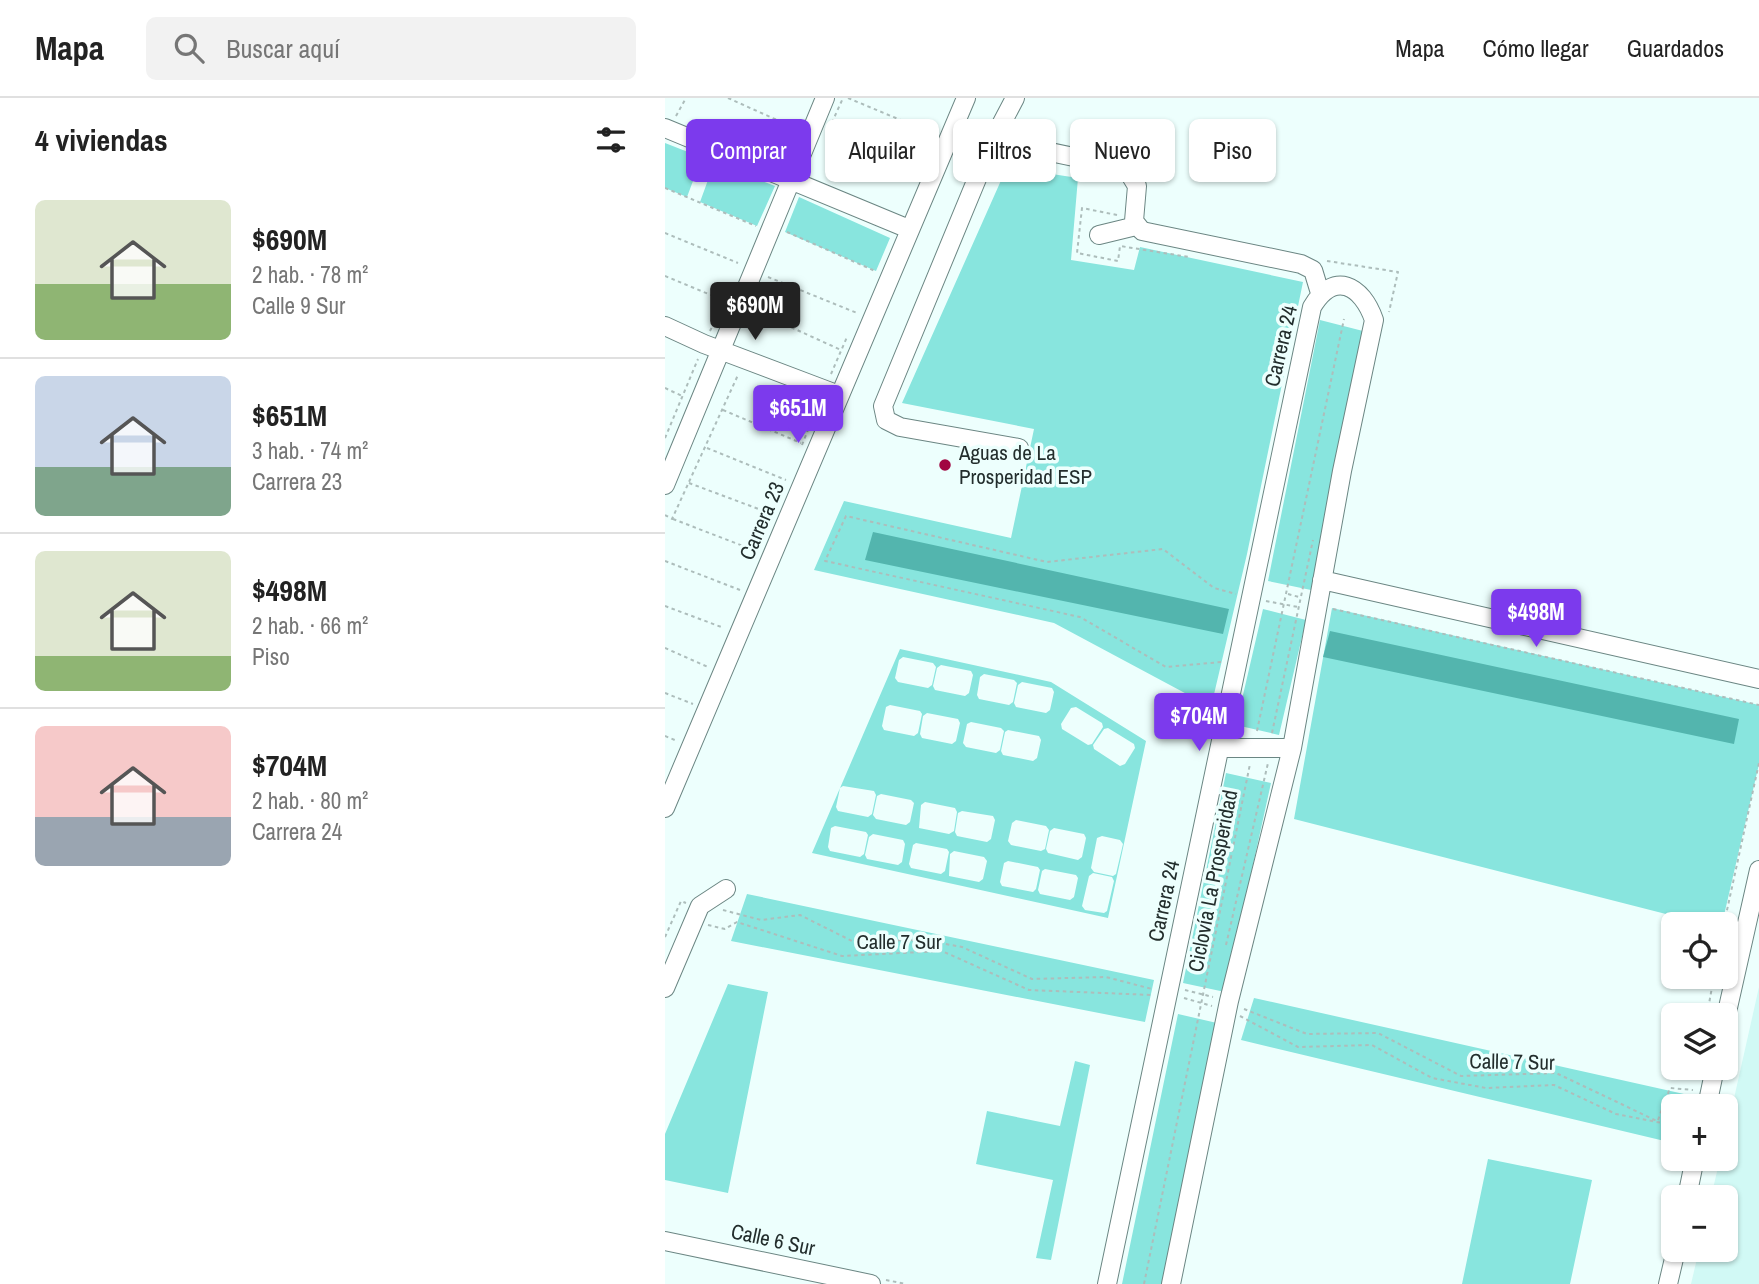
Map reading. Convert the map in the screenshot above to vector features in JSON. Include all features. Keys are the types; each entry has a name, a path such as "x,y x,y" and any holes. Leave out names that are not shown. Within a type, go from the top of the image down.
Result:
{"street":[{"path":"811,132 825,98"},
{"name":"Carrera 23","path":"665,808 966,98"},
{"path":"1004,119 1015,98"},
{"path":"665,128 686,137"},
{"path":"1056,154 1126,169 1132,174 1137,187 1134,221 1099,235"},
{"path":"665,485 790,182"},
{"path":"796,182 904,227"},
{"path":"976,182 883,406 886,420 900,427 1019,448"},
{"path":"1129,221 1149,234 1301,264 1313,270 1320,293"},
{"name":"Carrera 24","path":"1107,1284 1311,307 1320,293 1338,285 1358,290 1368,303 1374,320 1322,580 1310,600 1292,748 1221,1003 1171,1284"},
{"path":"665,326 704,344 721,348 831,392"},
{"path":"1322,580 1759,679"},
{"path":"1220,748 1292,748"},
{"path":"1729,1003 1759,870"},
{"path":"665,988 697,914 726,889"},
{"name":"Calle 6 Sur","path":"665,1241 869,1280"},
{"path":"1668,1284 1673,1262"}],"path":[{"path":"728,98 775,119"},
{"path":"834,119 843,98"},
{"path":"848,98 899,119"},
{"path":"665,188 757,226"},
{"path":"1129,221 1082,208 1077,253 1118,261 1120,246 1200,259"},
{"path":"785,232 876,271"},
{"path":"665,233 740,264"},
{"path":"665,276 724,301"},
{"path":"767,276 858,313"},
{"path":"753,310 842,350"},
{"name":"Ciclovía La Prosperidad","path":"1143,1284 1202,1003 1261,749 1285,605 1344,319"},
{"path":"672,519 745,359"},
{"path":"665,388 683,396"},
{"path":"723,410 802,443"},
{"path":"706,447 787,480"},
{"path":"689,483 773,514"},
{"path":"665,515 757,552"},
{"path":"1229,661 1166,667 1080,617 825,561 846,516 1047,562 1163,549 1215,588 1299,607 1310,600"},
{"path":"1310,600 1315,532"},
{"path":"665,561 741,590"},
{"path":"1288,594 1332,608 1759,705"},
{"path":"665,606 725,628"},
{"path":"1224,957 1267,770 1261,749 1299,607"},
{"path":"665,648 709,667"},
{"path":"665,693 694,704"},
{"path":"665,736 678,741"},
{"path":"1727,912 1759,764"},
{"path":"665,937 681,901 697,914 761,920 800,915 852,941 923,940 963,947 1032,979 1106,977 1202,1003 1221,1003"},
{"name":"Calle 7 Sur","path":"674,916 697,914 725,929 737,922 842,956 942,951 1029,990 1169,993"},
{"path":"1169,993 1204,995 1298,1046 1372,1045 1432,1078 1486,1088 1554,1084 1616,1114 1660,1122 1670,1088 1695,1091"},
{"name":"Calle 7 Sur","path":"1221,1003 1307,1034 1378,1033 1461,1076 1556,1073 1660,1122"}],"shaded area":[{"path":"665,143 686,151 686,182 693,182 687,197 665,188"},
{"path":"1056,175 1070,177 1070,182 1078,182 1071,260 1134,270 1140,247 1303,282 1247,554 1211,707 1054,623 814,570 844,501 1011,538 1034,429 902,403 1000,182 1056,182"},
{"path":"707,182 765,182 775,186 757,226 700,202"},
{"path":"799,197 890,238 876,271 785,232"},
{"path":"1320,320 1363,331 1311,590 1268,581"},
{"path":"873,532 1229,609 1223,634 865,560"},
{"path":"1332,608 1759,705 1759,764 1725,912 1661,913 1294,819"},
{"path":"1263,609 1306,620 1279,735 1236,725"},
{"path":"1330,631 1739,719 1734,744 1323,657"},
{"path":"900,649 1051,682 1146,741 1108,918 812,853 840,788","holes":["903,657 933,663 936,667 932,685 928,688 898,682 895,678 899,660","941,665 971,671 973,675 969,693 965,696 935,690 933,686 937,668","984,674 1014,680 1017,683 1013,702 1009,705 979,699 977,695 980,677","1022,682 1052,688 1054,692 1050,710 1046,713 1016,707 1014,703 1018,685","890,705 920,711 922,714 918,733 914,736 884,730 882,726 886,707","1076,707 1102,723 1103,727 1092,744 1088,745 1062,729 1061,724 1071,708","927,713 958,719 960,723 956,741 952,744 922,738 920,734 923,716","971,722 1001,728 1004,731 1000,750 996,753 966,747 963,743 967,724","1108,728 1134,744 1135,748 1125,764 1120,766 1094,749 1093,745 1104,729","1008,730 1039,736 1041,740 1037,758 1033,761 1003,755 1001,751 1005,732","843,786 874,791 876,795 872,814 868,817 838,811 836,807 840,788","881,794 911,800 914,803 910,822 906,825 876,819 873,815 877,796","925,802 955,808 957,812 954,831 949,834 919,828 921,805","962,811 993,816 995,820 991,839 987,842 957,836 955,832 958,813","1016,820 1046,826 1049,830 1045,849 1041,851 1011,845 1008,841 1012,823","835,826 866,832 868,835 864,854 860,857 830,851 828,847 831,828","1054,828 1084,834 1086,838 1082,857 1078,860 1048,853 1046,849 1050,831","873,834 903,840 905,844 902,862 898,865 867,859 865,855 869,837","1102,836 1120,840 1123,844 1116,874 1113,876 1094,872 1091,868 1097,838","916,843 947,849 949,852 945,871 941,874 911,868 909,864 913,845","954,851 984,857 987,861 983,879 979,882 949,876 950,854","1008,861 1038,867 1040,870 1033,892 1002,886 1000,882 1004,863","1045,869 1076,875 1078,878 1074,897 1070,900 1040,894 1038,890 1042,871","1093,873 1112,877 1114,881 1107,911 1104,913 1085,910 1082,906 1089,876"]},
{"path":"1226,773 1271,783 1225,992 1183,983"},
{"path":"747,894 1154,980 1145,1022 731,941"},
{"path":"728,984 768,992 728,1193 665,1180 665,1134"},
{"path":"1759,987 1759,1284 1691,1284 1696,1262 1738,1262 1738,1185 1714,1185 1717,1171 1738,1171 1738,1094 1735,1094"},
{"path":"1254,998 1684,1094 1661,1094 1661,1140 1241,1040"},
{"path":"1178,1014 1217,1023 1162,1284 1122,1284"},
{"path":"1075,1061 1090,1065 1051,1260 1036,1258 1053,1180 976,1164 987,1111 1060,1126"},
{"path":"1488,1159 1592,1180 1570,1284 1462,1284"}],"place":[{"name":"Aguas de La Prosperidad ESP","path":"945,465"}]}
